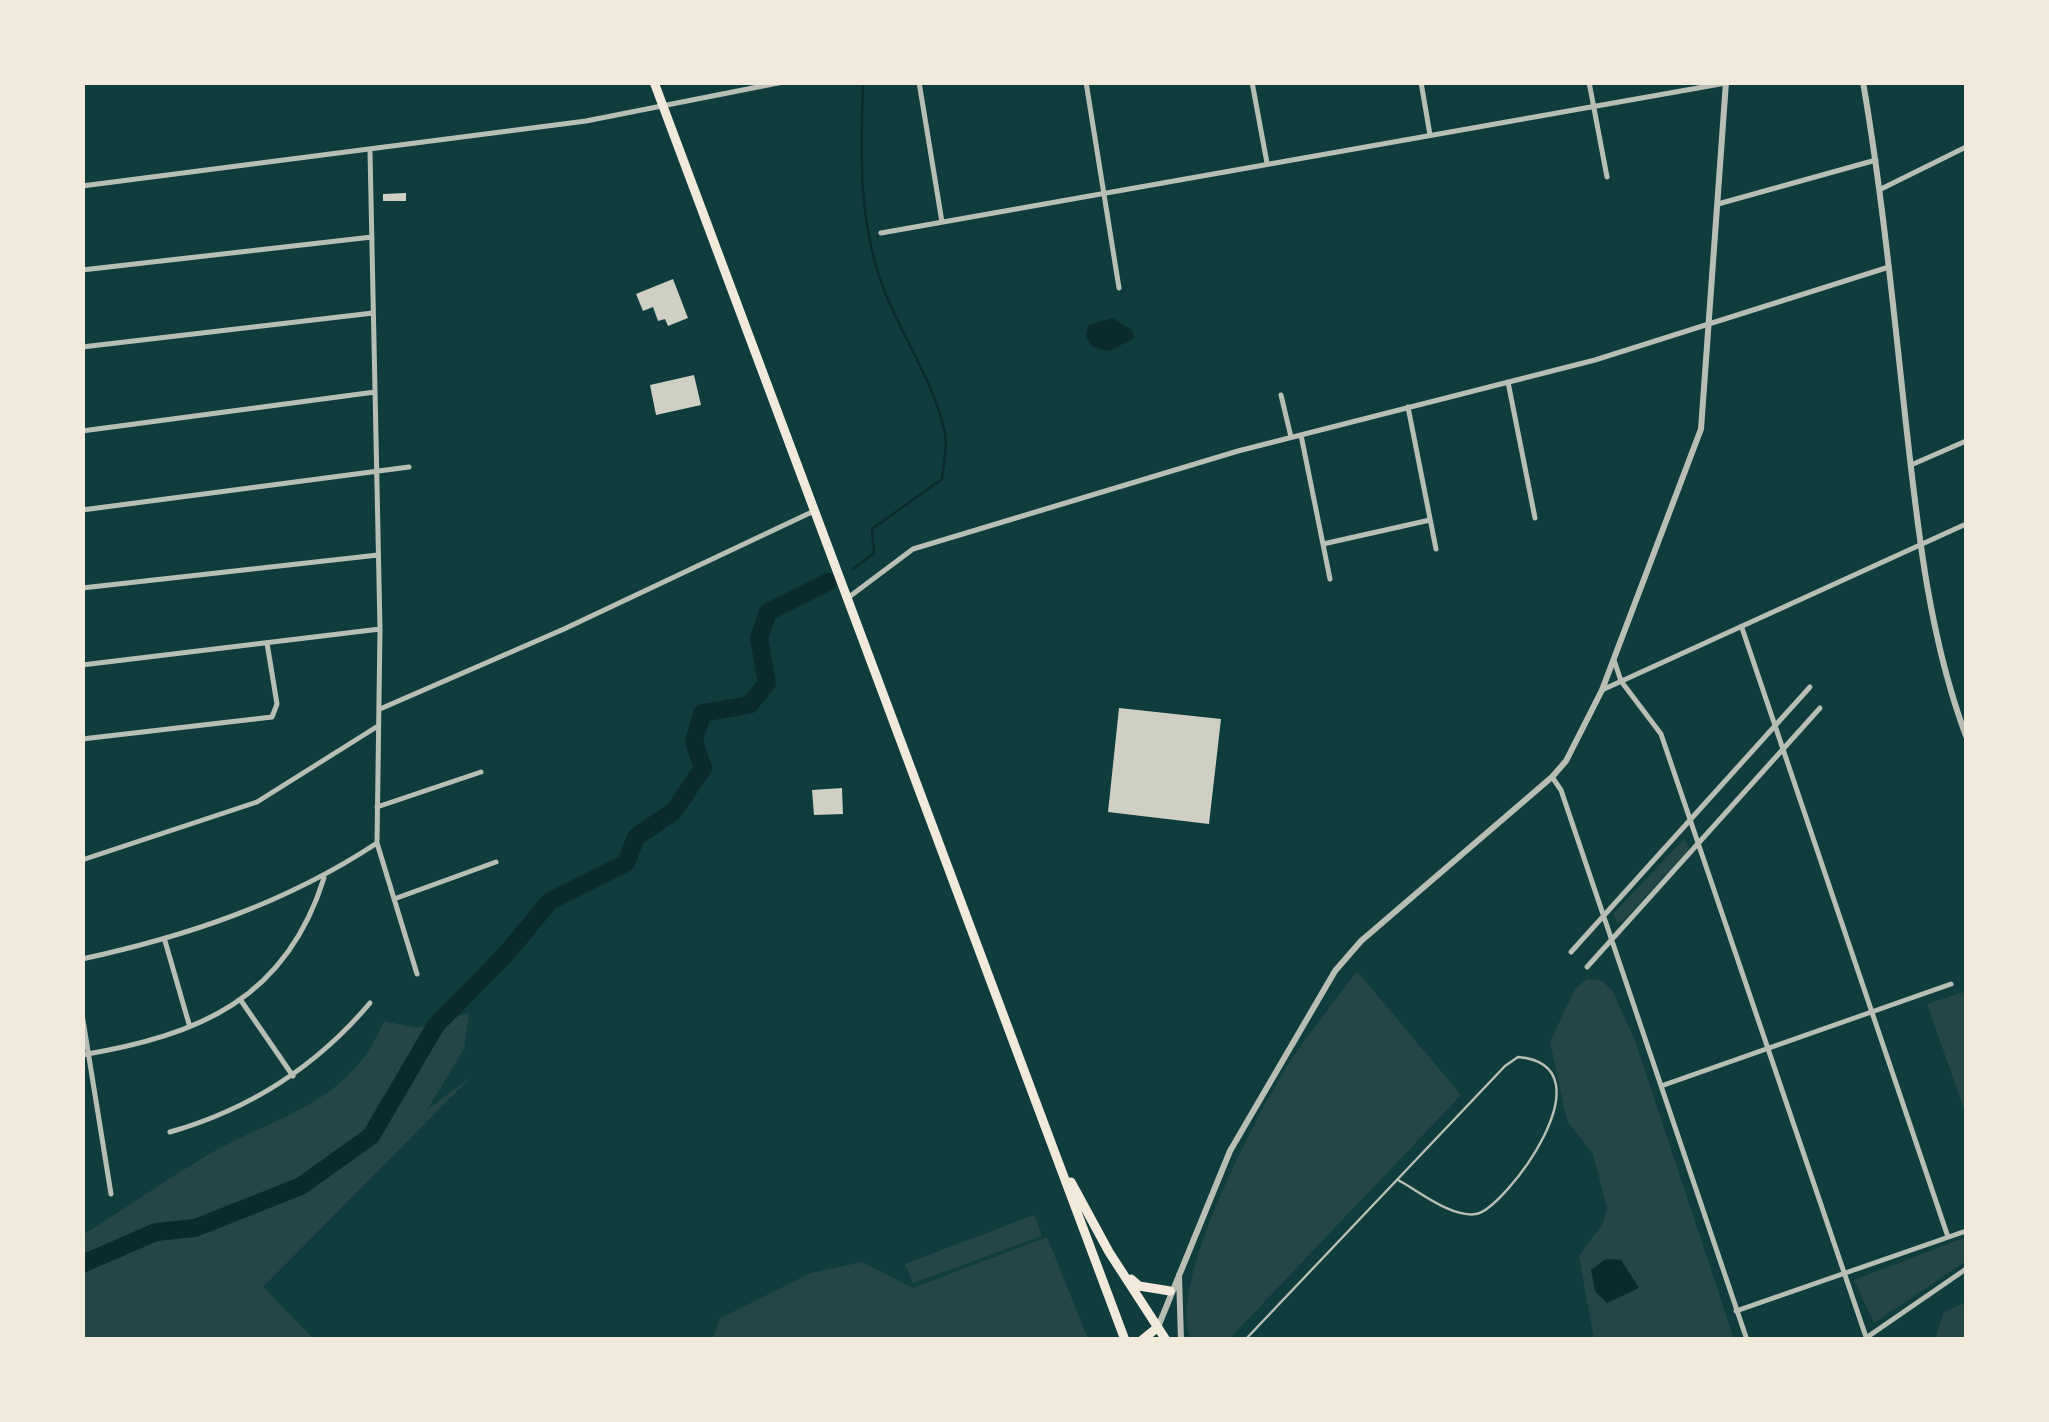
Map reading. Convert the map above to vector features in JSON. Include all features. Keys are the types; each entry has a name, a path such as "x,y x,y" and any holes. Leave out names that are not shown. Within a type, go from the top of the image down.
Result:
{"highway":[{"path":"654,82 1063,1166 1078,1223 1124,1340"},
{"path":"1063,1166 1166,1340"},
{"path":"1123,1272 1139,1286 1170,1291"},
{"path":"1142,1340 1158,1327"}],"street":[{"path":"82,186 404,148 586,121 782,82"},
{"path":"919,82 942,222"},
{"path":"1086,82 1118,288"},
{"path":"1252,82 1267,164"},
{"path":"1420,82 1430,135"},
{"path":"1589,82 1607,176"},
{"path":"882,232 1726,83 1701,429 1602,690 1566,761 1552,777 1361,940 1335,972 1230,1150 1158,1327"},
{"path":"1864,83 1881,189 1919,543 1954,702 1966,736"},
{"path":"1881,189 1966,147"},
{"path":"370,152 380,629 376,843 417,974"},
{"path":"1718,204 1876,160"},
{"path":"82,270 372,237"},
{"path":"849,597 913,548 1301,435 1710,326 1889,267"},
{"path":"82,348 374,313"},
{"path":"1508,382 1535,518"},
{"path":"82,431 375,392"},
{"path":"1281,395 1291,438"},
{"path":"1408,408 1436,549"},
{"path":"1301,435 1330,580"},
{"path":"1911,465 1966,441"},
{"path":"82,510 409,467"},
{"path":"380,709 564,629 816,510"},
{"path":"1322,544 1430,520"},
{"path":"1602,690 1966,524"},
{"path":"82,588 378,555"},
{"path":"1742,628 1948,1238"},
{"path":"82,665 380,629"},
{"path":"82,739 266,719 276,712 267,642"},
{"path":"1614,660 1621,681 1656,722 1865,1338 1966,1269"},
{"path":"1571,952 1810,687"},
{"path":"1587,967 1820,708"},
{"path":"82,860 257,802 380,726"},
{"path":"378,806 481,772"},
{"path":"1552,777 1561,790 1746,1340"},
{"path":"82,959 165,940 324,878 376,843"},
{"path":"394,900 496,862"},
{"path":"86,1054 190,1025 242,1002 290,951 324,878"},
{"path":"165,940 190,1025"},
{"path":"1660,1086 1951,984"},
{"path":"242,1002 293,1076"},
{"path":"170,1132 230,1111 293,1076 339,1038 370,1003"},
{"path":"82,1014 111,1194"},
{"path":"1736,1311 1966,1231"},
{"path":"1178,1274 1182,1340"}],"lane":[{"path":"1245,1340 1398,1180 1518,1056 1532,1058 1554,1076 1558,1102 1544,1137 1496,1202 1479,1214 1460,1214 1398,1180"}],"shaded area":[{"path":"1112,318 1132,330 1135,338 1109,351 1092,347 1086,337 1088,325"},
{"path":"1684,839 1689,847 1684,855 1622,922 1617,922 1613,914"},
{"path":"1357,971 1461,1095 1229,1339 1191,1339 1187,1313 1192,1279 1220,1196 1278,1082"},
{"path":"1587,979 1602,981 1612,990 1634,1038 1734,1339 1594,1339 1579,1256 1603,1223 1607,1208 1593,1154 1567,1121 1550,1042 1575,989"},
{"path":"1964,992 1966,998 1966,1115 1927,1004"},
{"path":"469,1013 464,1049 427,1110 472,1076 263,1287 314,1339 83,1339 83,1235 213,1152 334,1088 370,1048 384,1021 417,1028"},
{"path":"1034,1215 1042,1236 913,1283 905,1264"},
{"path":"1047,1237 1088,1339 713,1339 719,1319 811,1273 862,1262 913,1288"},
{"path":"1966,1237 1966,1261 1874,1323 1854,1280"},
{"path":"1606,1259 1621,1260 1639,1288 1607,1303 1595,1291 1591,1270"},
{"path":"1966,1302 1966,1339 1935,1339 1944,1312"}],"building":[{"path":"406,193 406,201 383,201 383,194"},
{"path":"673,279 688,318 668,326 665,319 658,321 653,307 643,311 636,294"},
{"path":"694,375 701,405 656,415 650,385"},
{"path":"1119,708 1221,719 1209,824 1108,812"},
{"path":"842,788 843,814 814,815 812,790"}],"waterway":[{"path":"853,569 874,553 872,529 942,479 946,445 933,394 888,299 873,254 862,182 863,82"},
{"path":"82,1264 156,1232 195,1228 301,1186 371,1136 436,1025 506,954 550,901 626,863 636,837 674,811 703,768 694,742 702,713 749,705 767,683 759,638 768,612 828,582"}]}
